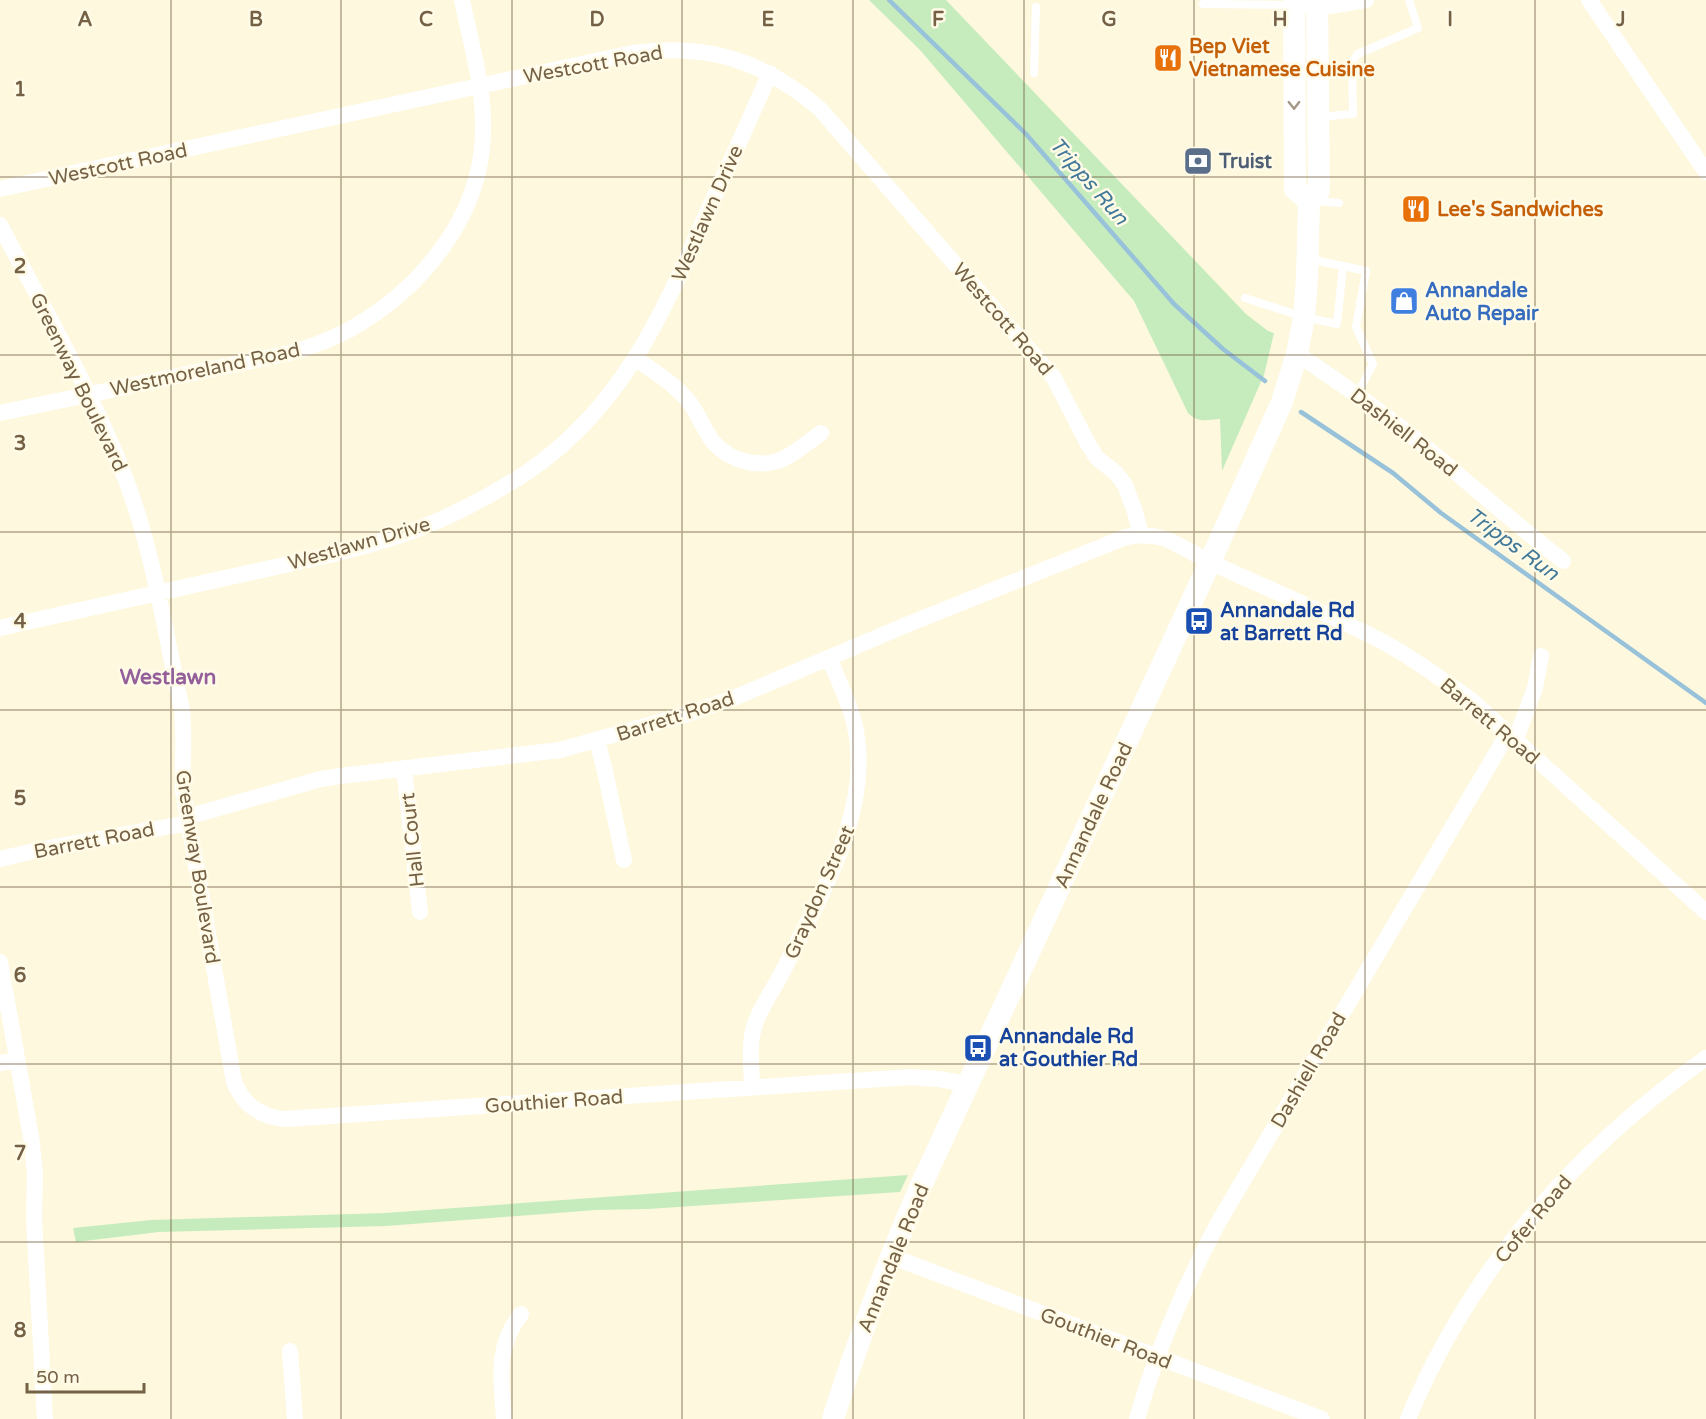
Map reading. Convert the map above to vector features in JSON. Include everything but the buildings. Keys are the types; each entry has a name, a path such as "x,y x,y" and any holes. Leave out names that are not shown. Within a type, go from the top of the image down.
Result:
{"main road":[{"path":"1294,3 1295,189 1309,201"},
{"name":"Annandale Road","path":"833,1419 890,1256 1282,402 1297,354 1304,317 1309,201 1319,190 1317,3"}],"street":[{"name":"Westmoreland Road","path":"0,413 299,350 347,331 378,312 404,292 427,269 450,236 471,193 480,166 483,136 480,86 462,0"},
{"path":"1294,3 1352,4 1365,0"},
{"path":"1589,0 1706,172"},
{"name":"Westcott Road","path":"0,189 633,53 662,49 719,54 770,73 820,109 1054,378 1097,458 1116,473 1125,485 1141,535"},
{"name":"Westlawn Drive","path":"0,628 368,545 421,528 529,471 586,422 636,359 655,328 770,73"},
{"name":"Greenway Boulevard","path":"0,225 89,394 124,476 140,523 182,710 183,790 220,1004"},
{"name":"Dashiell Road","path":"1297,354 1357,394 1433,453 1508,518 1563,561"},
{"path":"636,359 675,386 690,403 713,442 724,452 738,459 753,463 768,463 783,459 821,433"},
{"path":"1141,535 1167,538 1210,562"},
{"name":"Barrett Road","path":"0,859 188,820 321,779 527,755 597,741 736,697 910,623 1126,537 1141,535"},
{"name":"Barrett Road","path":"1210,562 1317,608 1389,645 1471,700 1706,912"},
{"name":"Dashiell Road","path":"1137,1419 1156,1357 1218,1223 1511,738 1535,688 1541,656"},
{"name":"Graydon Street","path":"752,1088 751,1041 755,1025 818,899 846,836 854,809 858,780 858,753 854,724 830,658"},
{"path":"597,741 624,860"},
{"name":"Hall Court","path":"404,768 420,912"},
{"path":"0,962 31,1137 35,1173 34,1218 45,1419"},
{"name":"Gouthier Road","path":"220,1004 234,1082 239,1094 259,1113 273,1118 910,1077 968,1084"},
{"name":"Cofer Road","path":"1408,1419 1448,1337 1499,1257 1526,1222 1594,1149 1625,1120 1706,1058"},
{"path":"0,1063 17,1060"},
{"name":"Gouthier Road","path":"890,1256 1322,1419"},
{"path":"504,1419 502,1356 504,1341 521,1314"},
{"path":"290,1351 295,1419"}],"lane":[{"path":"1318,117 1353,114 1352,61 1358,54 1418,28 1409,0"},
{"path":"1203,4 1294,3"},
{"path":"1034,73 1036,7"},
{"path":"1309,201 1339,203"},
{"path":"1307,259 1366,271 1356,327 1373,364 1357,394"},
{"path":"1245,298 1304,317 1336,324 1343,266"}],"green space":[{"path":"869,0 946,0 1246,314 1274,333 1264,375 1222,471 1220,419 1199,420 1188,413 1134,301 920,50"},
{"path":"908,1175 900,1192 648,1209 596,1210 386,1226 159,1232 76,1242 73,1228 151,1220 385,1213"}],"waterway":[{"name":"Tripps Run","path":"889,0 1026,134 1174,304 1223,349 1265,381"},
{"name":"Tripps Run","path":"1301,412 1393,473 1441,513 1706,703"}],"place":[{"name":"Bep Viet Vietnamese Cuisine","path":"1168,58"},
{"name":"Truist","path":"1198,161"},
{"name":"Lee's Sandwiches","path":"1416,209"},
{"name":"Annandale Auto Repair","path":"1404,301"},
{"name":"Annandale Rd at Barrett Rd","path":"1199,621"},
{"name":"Annandale Rd at Gouthier Rd","path":"978,1048"}],"district":[{"name":"Westlawn","path":"168,677"}]}
